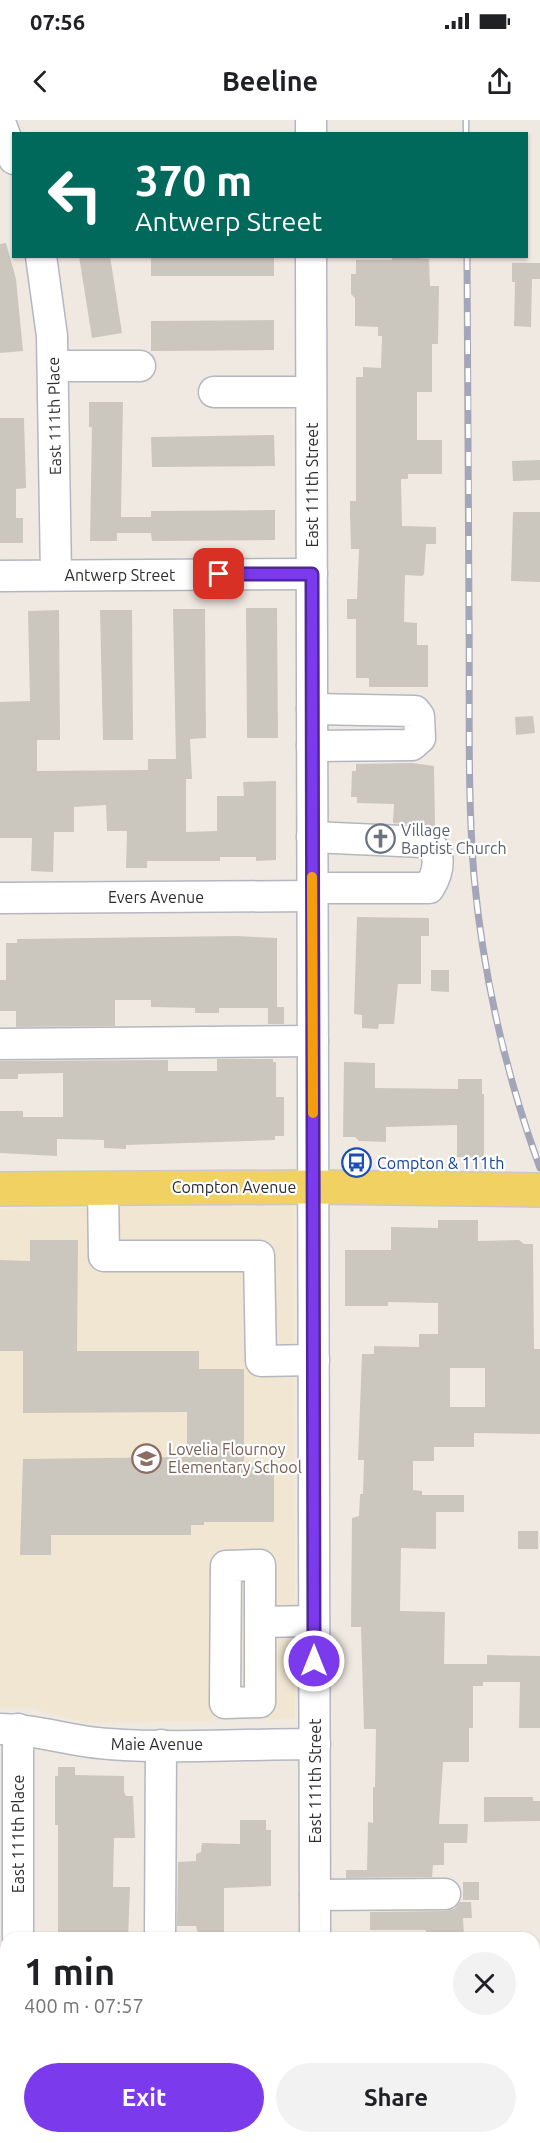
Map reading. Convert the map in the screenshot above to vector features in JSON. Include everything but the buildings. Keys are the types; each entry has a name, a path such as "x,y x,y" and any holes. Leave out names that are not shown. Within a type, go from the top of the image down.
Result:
{"main road":[{"name":"Compton Avenue","path":"0,1189 313,1186 540,1190"}],"street":[{"path":"0,122 12,154"},
{"name":"East 111th Place","path":"41,258 49,302 53,366 56,575"},
{"name":"East 111th Street","path":"311,258 315,1932"},
{"path":"53,366 140,366"},
{"path":"214,392 311,392"},
{"name":"Antwerp Street","path":"0,576 312,574"},
{"path":"312,709 415,711 419,716 420,738 412,745 312,746"},
{"name":"Evers Avenue","path":"0,898 429,888 437,873 436,849 429,844 312,837"},
{"path":"0,1044 313,1041"},
{"path":"103,1188 104,1257 259,1256 261,1361 314,1360"},
{"path":"260,1622 314,1621"},
{"name":"East 111th Place","path":"9,1729 18,1932"},
{"name":"Maie Avenue","path":"9,1729 85,1743 315,1744"},
{"path":"160,1932 161,1745"},
{"path":"315,1895 444,1894"}],"shaded area":[{"name":"Lovelia Flournoy Elementary School","path":"293,1204 295,1719 86,1723 30,1708 0,1708 0,1209"}],"railway":[{"path":"466,120 466,132"},
{"path":"467,258 470,779 474,876 483,950 498,1024 517,1097 540,1168"}],"slow traffic":[{"path":"312,877 313,1113"}],"place":[{"name":"Village Baptist Church","path":"380,839"},
{"name":"Compton & 111th","path":"356,1163"},
{"name":"Lovelia Flournoy Elementary School","path":"147,1458"}],"route":[{"path":"219,574 312,574 314,1661"}]}
